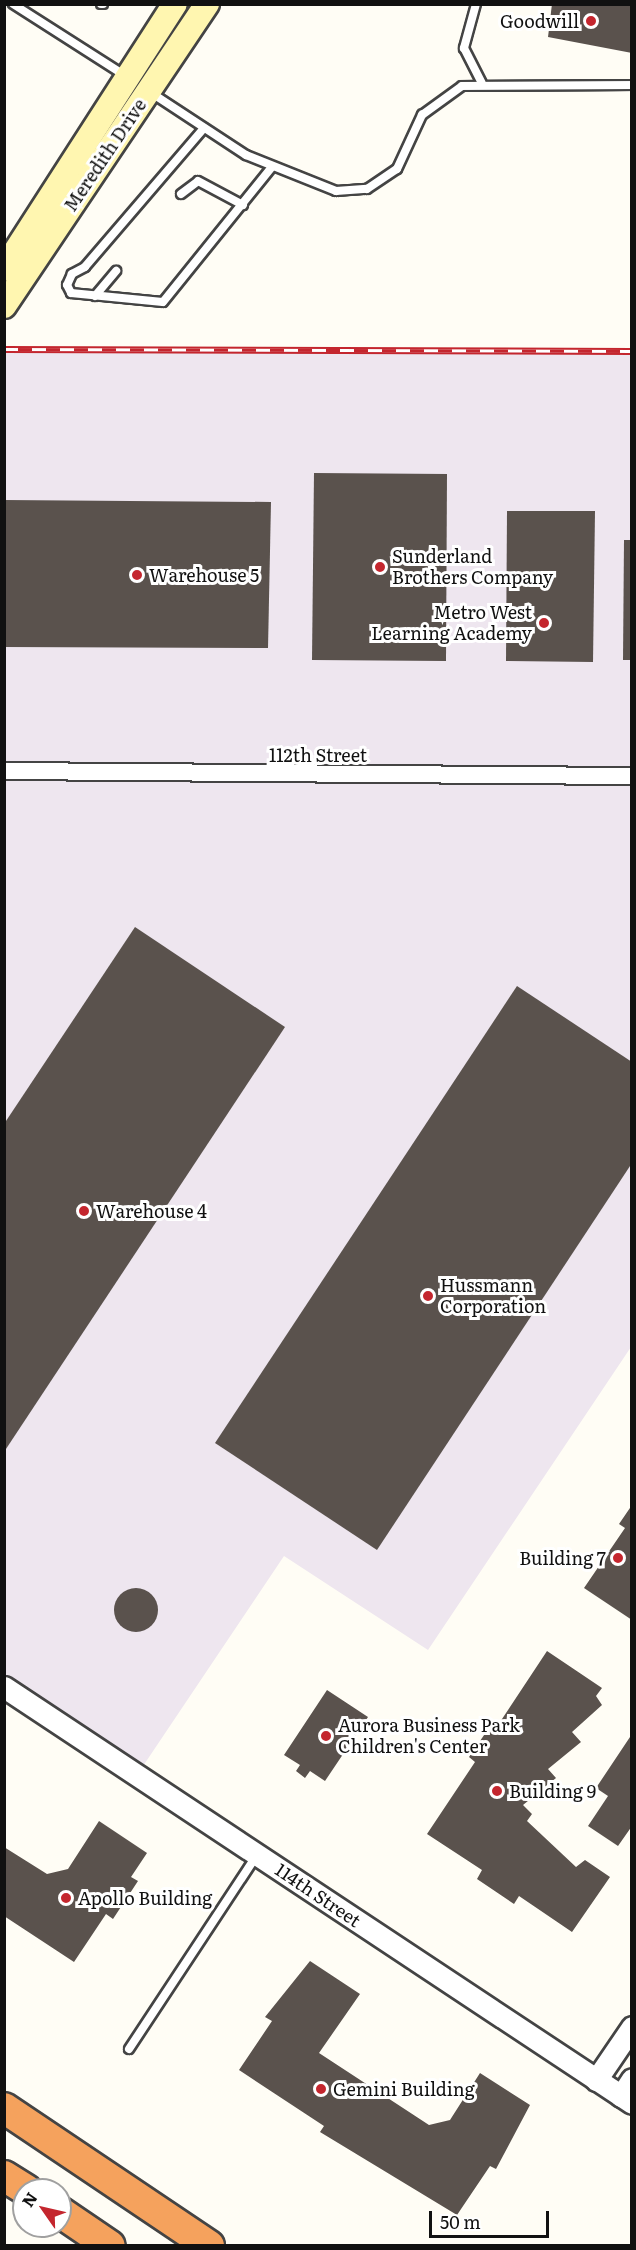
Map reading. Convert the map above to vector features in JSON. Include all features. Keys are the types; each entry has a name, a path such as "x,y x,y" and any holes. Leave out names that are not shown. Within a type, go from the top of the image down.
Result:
{"highway":[{"path":"4,2096 66,2150"},
{"path":"4,2108 209,2246"},
{"path":"72,2220 110,2246"}],"main road":[{"name":"Meredith Drive","path":"4,269 126,76 175,4"},
{"name":"Meredith Drive","path":"4,306 207,4"}],"street":[{"name":"112th Street","path":"4,771 632,776"},
{"name":"114th Street","path":"4,1687 596,2080 628,2093"},
{"path":"596,2080 632,2027"}],"lane":[{"path":"13,4 204,128 272,167 336,191 367,189 397,169 422,115 462,86 482,83 632,85"},
{"path":"476,4 464,48 482,83"},
{"path":"204,128 85,267 72,274 67,285 71,293 163,303 272,167"},
{"path":"181,194 198,180 243,205"},
{"path":"95,296 116,271"},
{"path":"129,2049 257,1855"}],"shaded area":[{"path":"4,349 631,351 631,1347 428,1650 284,1556 137,1775 5,1687"}],"building":[{"name":"Goodwill","path":"552,4 632,4 632,53 548,37"},
{"name":"Sunderland Brothers Company","path":"314,473 447,474 446,661 312,660"},
{"name":"Warehouse 5","path":"4,500 271,502 268,648 4,647"},
{"path":"507,511 595,511 593,662 506,661"},
{"path":"624,540 632,540 632,660 623,660"},
{"name":"Warehouse 4","path":"135,927 285,1027 4,1452 4,1124"},
{"name":"Hussmann Corporation","path":"517,986 632,1062 632,1163 377,1550 215,1443"},
{"name":"Building 7","path":"632,1505 632,1620 584,1588 625,1528 619,1524"},
{"path":"136,1588 152,1594 158,1610 152,1626 136,1632 120,1626 114,1610 120,1594"},
{"name":"Building 9","path":"547,1651 602,1688 596,1696 602,1705 572,1732 581,1742 548,1769 556,1778 523,1805 532,1814 527,1821 576,1867 585,1860 610,1877 572,1932 519,1896 514,1904 477,1879 482,1870 427,1834 475,1762 469,1757 493,1722 498,1725"},
{"name":"Aurora Business Park Children's Center","path":"327,1690 368,1717 325,1781 310,1771 305,1778 296,1771 300,1765 284,1755"},
{"path":"632,1734 632,1826 618,1846 588,1826 608,1796 596,1788"},
{"name":"Apollo Building","path":"99,1821 147,1853 131,1877 138,1881 113,1919 106,1914 74,1962 4,1916 4,1847 47,1874 68,1869"},
{"name":"Gemini Building","path":"310,1961 360,1994 319,2053 429,2125 450,2120 480,2073 530,2105 496,2169 490,2166 457,2215 320,2132 324,2126 239,2070 272,2021 265,2017"}],"railway":[{"path":"4,349 632,351"}],"place":[{"name":"Goodwill","path":"591,21"},
{"name":"Sunderland Brothers Company","path":"380,567"},
{"name":"Warehouse 5","path":"137,575"},
{"name":"Metro West Learning Academy","path":"544,623"},
{"name":"Warehouse 4","path":"84,1211"},
{"name":"Hussmann Corporation","path":"428,1296"},
{"name":"Building 7","path":"618,1558"},
{"name":"Aurora Business Park Children's Center","path":"326,1736"},
{"name":"Building 9","path":"497,1791"},
{"name":"Apollo Building","path":"66,1898"},
{"name":"Gemini Building","path":"321,2089"}]}
